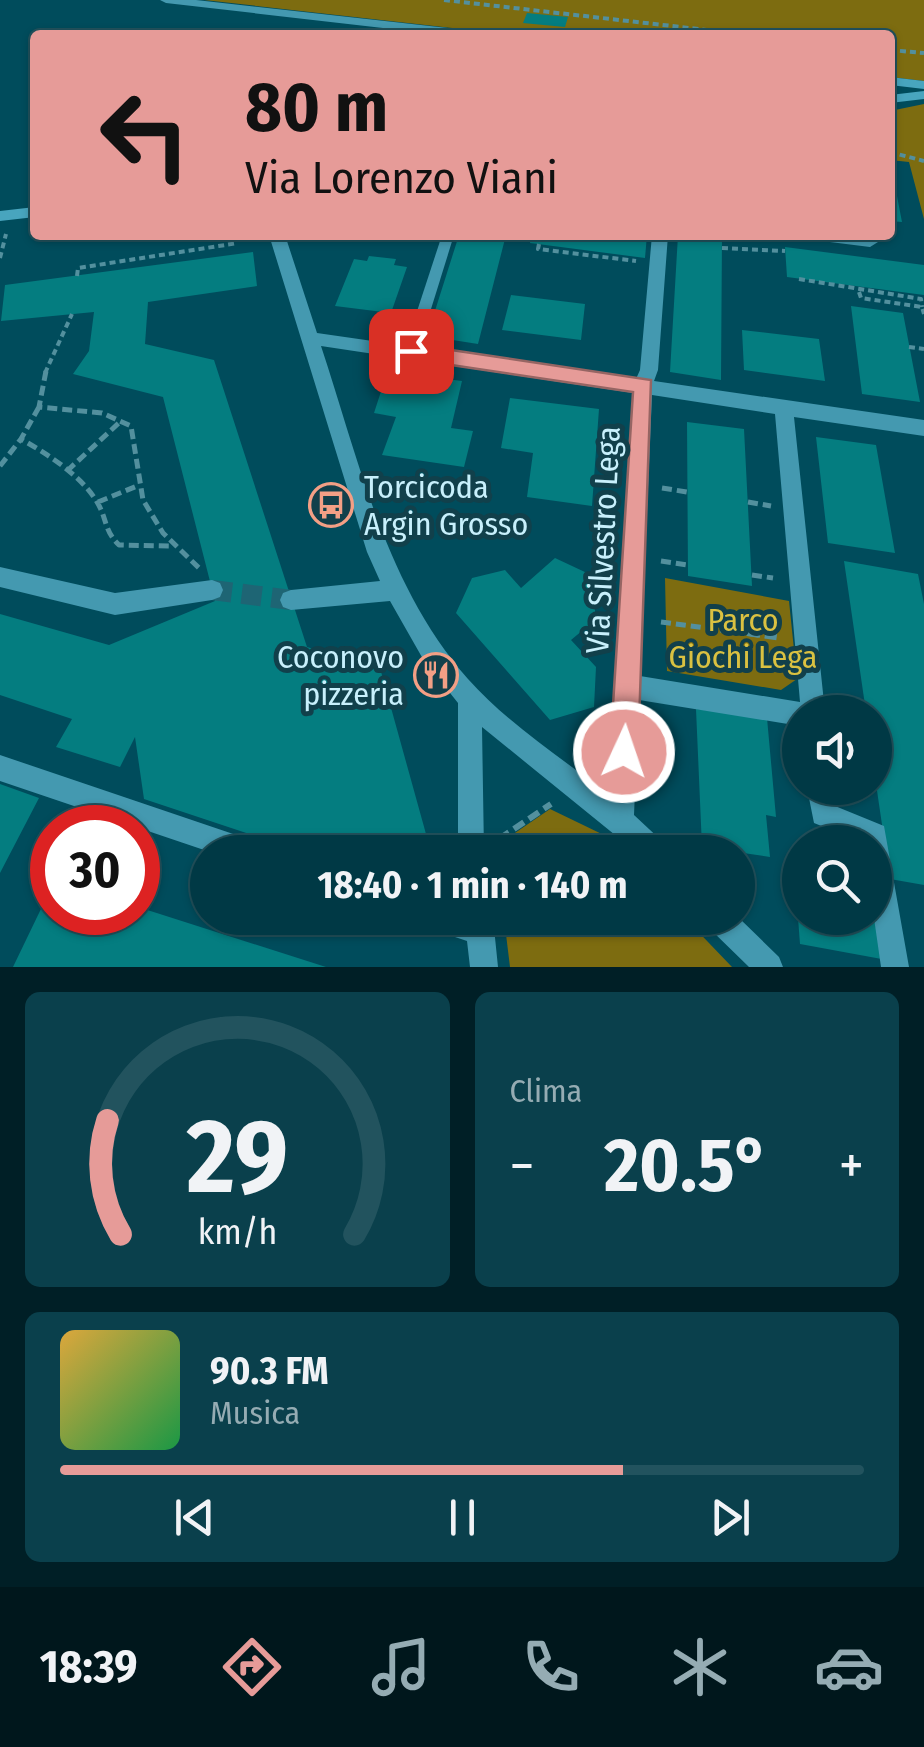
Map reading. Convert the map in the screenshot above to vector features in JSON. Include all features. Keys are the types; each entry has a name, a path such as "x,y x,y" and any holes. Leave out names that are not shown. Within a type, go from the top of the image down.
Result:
{"street":[{"path":"166,0 429,30"},
{"path":"336,30 338,20"},
{"path":"895,82 924,85"},
{"path":"895,98 924,95"},
{"path":"4,221 30,213"},
{"path":"279,240 378,552 396,590 470,699 638,835"},
{"name":"Via Silvestro Lega","path":"621,818 644,385 649,370 660,240"},
{"path":"854,240 870,242"},
{"path":"308,338 924,428"},
{"path":"784,406 811,695"},
{"path":"0,577 115,604 207,590"},
{"path":"292,600 396,590"},
{"path":"628,686 782,711"},
{"path":"470,699 480,835"},
{"path":"0,768 198,835"},
{"path":"822,805 823,814 875,835 895,967"},
{"path":"480,935 484,967"},
{"path":"736,935 769,967"}],"lane":[{"path":"411,351 446,240"}],"path":[{"path":"444,0 707,30"},
{"path":"895,50 924,53"},
{"path":"895,153 924,161"},
{"path":"0,258 4,221"},
{"path":"77,276 78,268 238,243"},
{"path":"539,244 538,249 648,263"},
{"path":"722,248 785,251"},
{"path":"799,279 920,298 924,314"},
{"path":"859,290 860,298 922,307"},
{"path":"895,295 898,312"},
{"path":"0,466 22,439 39,407 46,368 72,314"},
{"path":"910,347 924,349"},
{"path":"39,407 67,406 131,426 138,440 138,486 171,546 199,567 207,590"},
{"path":"66,471 120,421"},
{"path":"22,439 66,471 97,502 107,534 119,545 171,546"},
{"path":"97,502 138,486"},
{"path":"662,488 687,492"},
{"path":"661,561 688,566"},
{"path":"661,622 806,644"},
{"path":"501,835 548,802 563,810"}],"green space":[{"path":"204,0 924,0 924,81 895,78 895,30 471,30"},
{"path":"924,104 924,219 909,162 895,161 895,110"},
{"name":"Parco Giochi Lega","path":"665,578 789,601 797,679 781,690 667,671"},
{"path":"550,809 604,835 512,835"},
{"path":"506,935 701,935 732,967 510,967"}],"building":[{"path":"527,13 568,17 565,27 523,23"},
{"path":"895,196 897,196 902,222 895,221"},
{"path":"457,240 505,240 478,344 427,336"},
{"path":"530,240 647,240 645,258 530,243"},
{"path":"678,240 722,240 721,380 670,372"},
{"path":"785,247 924,265 924,295 787,277"},
{"path":"253,252 257,286 148,302 145,344 214,360 307,647 380,668 426,835 252,835 144,799 135,737 120,767 56,747 72,719 0,695 0,614 109,645 215,601 163,397 73,374 89,351 94,312 1,321 5,285"},
{"path":"369,256 396,259 394,265 407,267 391,313 335,306 354,259 367,261"},
{"path":"511,295 585,304 581,340 502,330"},
{"path":"851,306 903,313 920,402 862,394"},
{"path":"742,330 819,339 825,381 744,370"},
{"path":"424,376 462,381 451,428 473,431 464,467 382,455 396,417 374,413 385,379 421,383"},
{"path":"510,398 599,409 592,506 527,497 533,453 501,448"},
{"path":"687,422 744,429 752,586 688,576"},
{"path":"816,437 876,445 895,553 828,543"},
{"path":"555,558 587,573 595,598 595,620 571,640 596,667 594,707 550,720 456,613 472,578 505,570 521,588"},
{"path":"844,561 918,574 924,604 924,885 892,879 892,825 882,825 879,805 892,805 892,695 864,695"},
{"path":"696,709 767,718 776,817 766,815 770,857 755,855 755,835 701,835"},
{"path":"0,784 39,798 35,805 30,805 30,815 0,873"},
{"path":"160,914 190,924 190,935 226,935 326,967 13,967 30,932 30,935 160,935"},
{"path":"799,935 880,935 887,960 800,944"}],"tunnel":[{"path":"212,590 291,600"}],"place":[{"name":"Torcicoda Argin Grosso","path":"331,505"},
{"name":"Coconovo pizzeria","path":"436,675"}],"route":[{"path":"411,351 644,385 624,752"}]}
